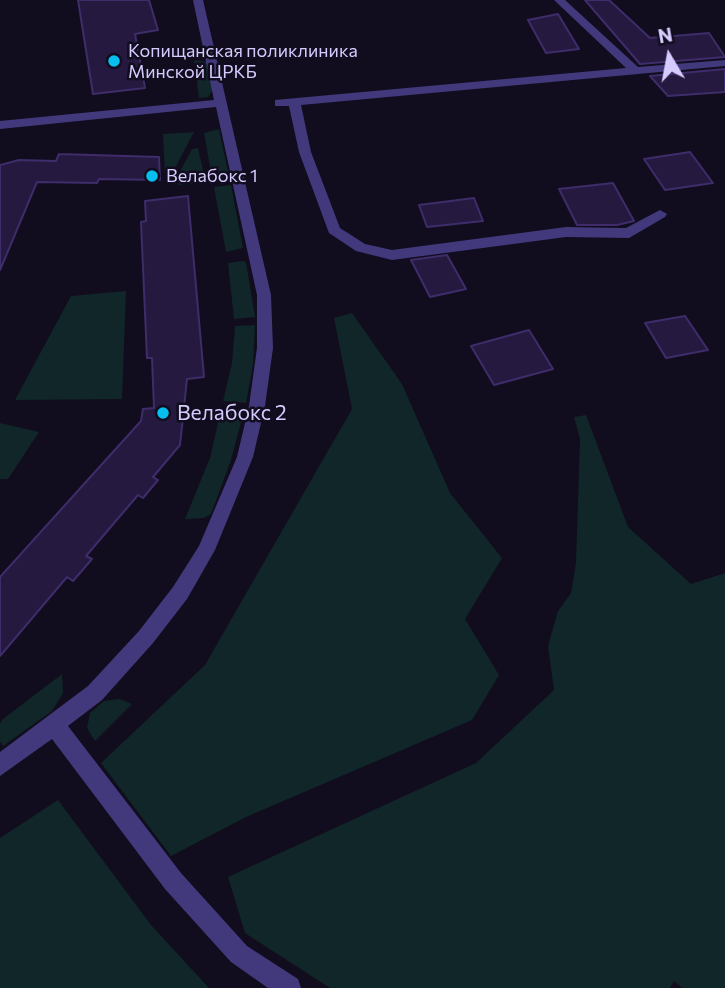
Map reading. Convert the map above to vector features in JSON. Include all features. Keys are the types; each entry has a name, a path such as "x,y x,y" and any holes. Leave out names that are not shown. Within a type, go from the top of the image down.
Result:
{"street":[{"path":"0,765 55,726 106,683 146,637 180,593 206,550 245,457 265,348 261,278 198,0"},
{"path":"559,0 635,71"},
{"path":"660,214 629,233 566,232 392,256 361,248 334,230 287,103 725,64"},
{"path":"0,125 223,103"},
{"path":"55,726 173,881 239,954 289,988"}],"green space":[{"path":"194,60 207,62 214,88 208,97 199,98"},
{"path":"219,129 230,181 213,183 204,133"},
{"path":"194,132 172,174 165,176 163,134"},
{"path":"198,148 206,183 178,185 177,177 192,149"},
{"path":"231,185 243,248 226,252 214,187"},
{"path":"246,262 255,317 234,319 228,263"},
{"path":"126,291 122,399 15,400 71,296"},
{"path":"352,313 402,384 450,493 502,558 465,619 499,675 472,720 246,817 171,856 101,763 205,665 352,409 334,318"},
{"path":"255,325 253,365 246,403 223,401 232,363 235,326"},
{"path":"221,410 244,411 231,460 211,514 204,518 185,519 210,458"},
{"path":"586,415 628,527 691,584 725,573 725,988 682,988 674,981 670,988 330,988 245,933 228,877 476,763 554,690 548,646 558,611 571,593 576,563 580,439 574,417"},
{"path":"0,423 39,432 8,479 0,479"},
{"path":"62,674 63,693 52,711 3,746 0,741 0,723 3,719"},
{"path":"120,699 132,704 95,741 87,728 90,713 104,701"},
{"path":"58,800 151,925 209,988 0,988 0,838"}],"building":[{"name":"Копищанская поликлиника Минской ЦРКБ","path":"78,0 149,0 158,30 135,34 145,88 93,94"},
{"path":"585,0 609,0 650,38 709,33 725,57 640,64"},
{"path":"558,14 579,49 546,53 528,20"},
{"path":"725,69 725,92 668,96 650,76"},
{"path":"690,152 713,183 665,190 644,159"},
{"path":"59,154 159,157 160,180 37,182 0,270 0,165 19,160 56,161"},
{"path":"613,183 634,221 617,225 577,225 559,189"},
{"path":"188,196 204,377 187,379 180,445 153,477 158,480 143,498 138,495 86,556 92,559 73,581 67,577 0,656 0,577 141,421 143,409 154,408 152,358 147,358 141,222 146,221 145,201"},
{"path":"474,198 483,221 427,227 419,205"},
{"path":"447,255 466,289 430,297 411,260"},
{"path":"685,316 708,350 666,358 645,323"},
{"path":"529,330 553,369 494,385 471,346"}],"place":[{"name":"Копищанская поликлиника Минской ЦРКБ","path":"114,61"},
{"name":"Велабокс 1","path":"152,176"},
{"name":"Велабокс 2","path":"163,413"}]}
